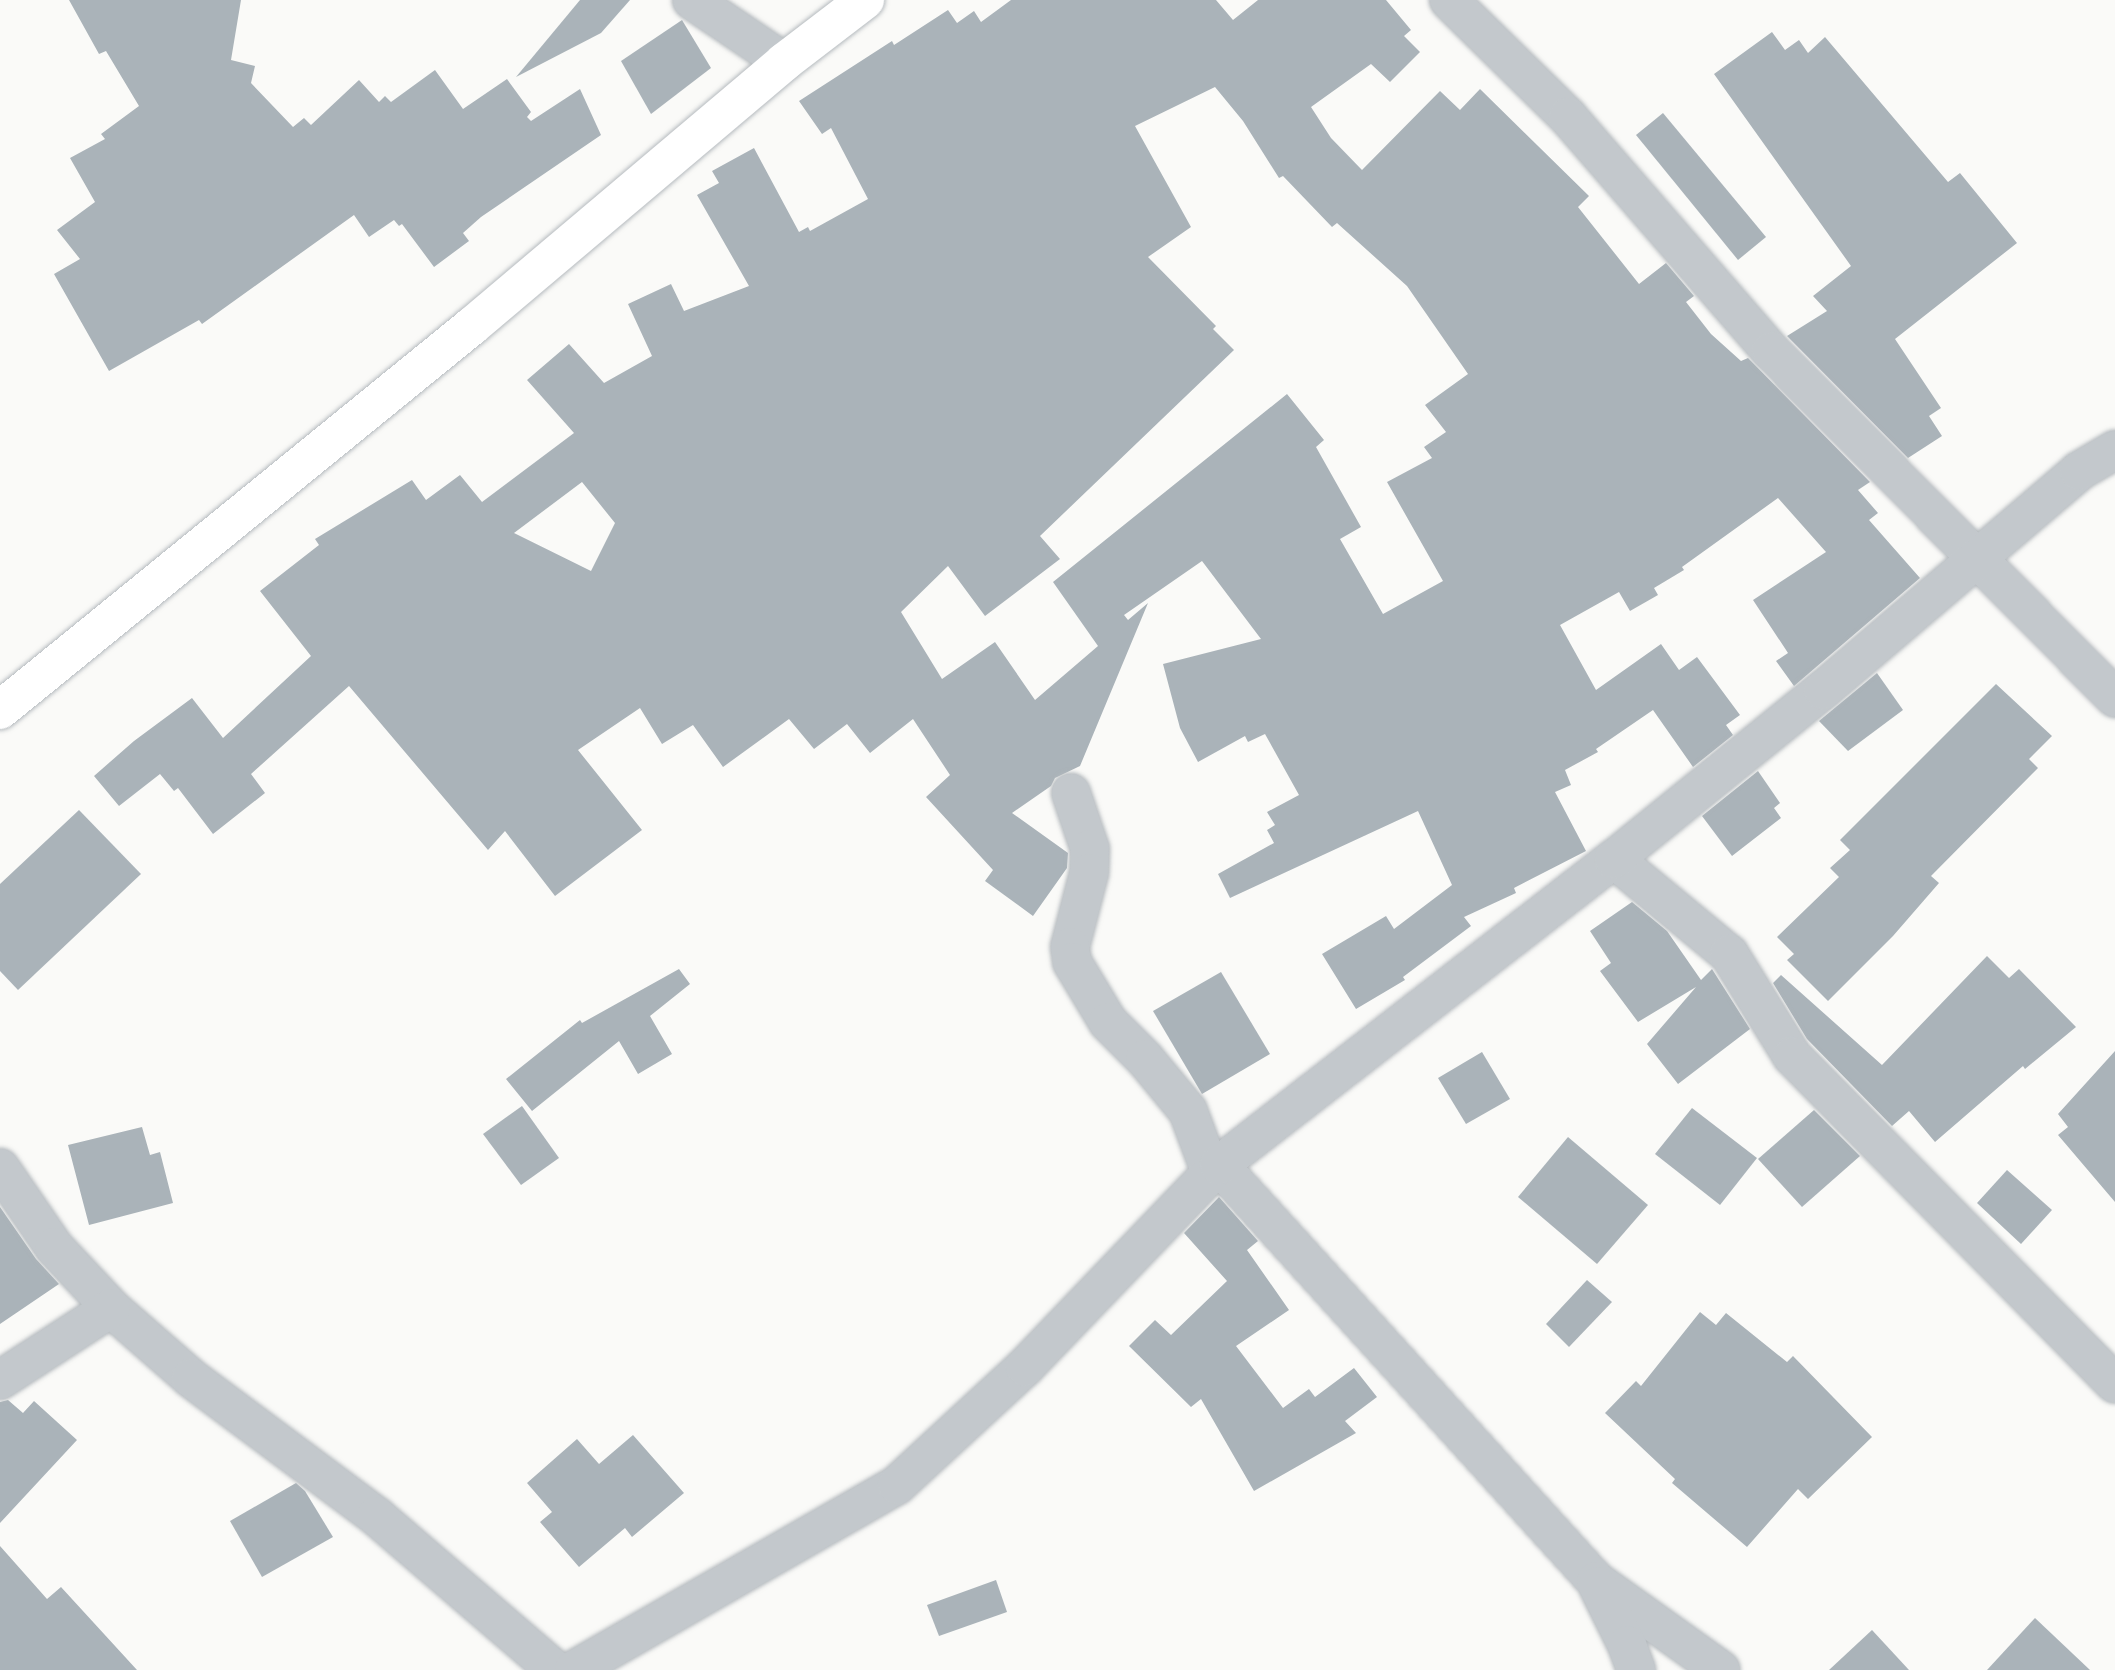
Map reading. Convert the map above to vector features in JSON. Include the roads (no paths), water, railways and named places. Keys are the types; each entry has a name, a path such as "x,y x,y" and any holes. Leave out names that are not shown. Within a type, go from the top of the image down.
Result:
{"main road":[{"path":"0,710 472,326 784,62 865,0"}],"street":[{"path":"692,0 784,62"},
{"path":"1449,0 1568,117 1771,351 1975,560 2115,698"},
{"path":"574,1670 897,1485 1026,1367 1215,1169 1614,859 1823,690 2079,471 2115,450"},
{"path":"1072,793 1090,849 1089,873 1070,947 1072,962 1108,1022 1145,1059 1188,1111 1215,1169 1595,1581 1721,1670"},
{"path":"1614,859 1729,954 1792,1056 2115,1383"},
{"path":"0,1168 54,1247 111,1308 191,1378 376,1516 555,1670"},
{"path":"0,1380 111,1308"},
{"path":"1595,1581 1627,1645 1636,1670"}]}
